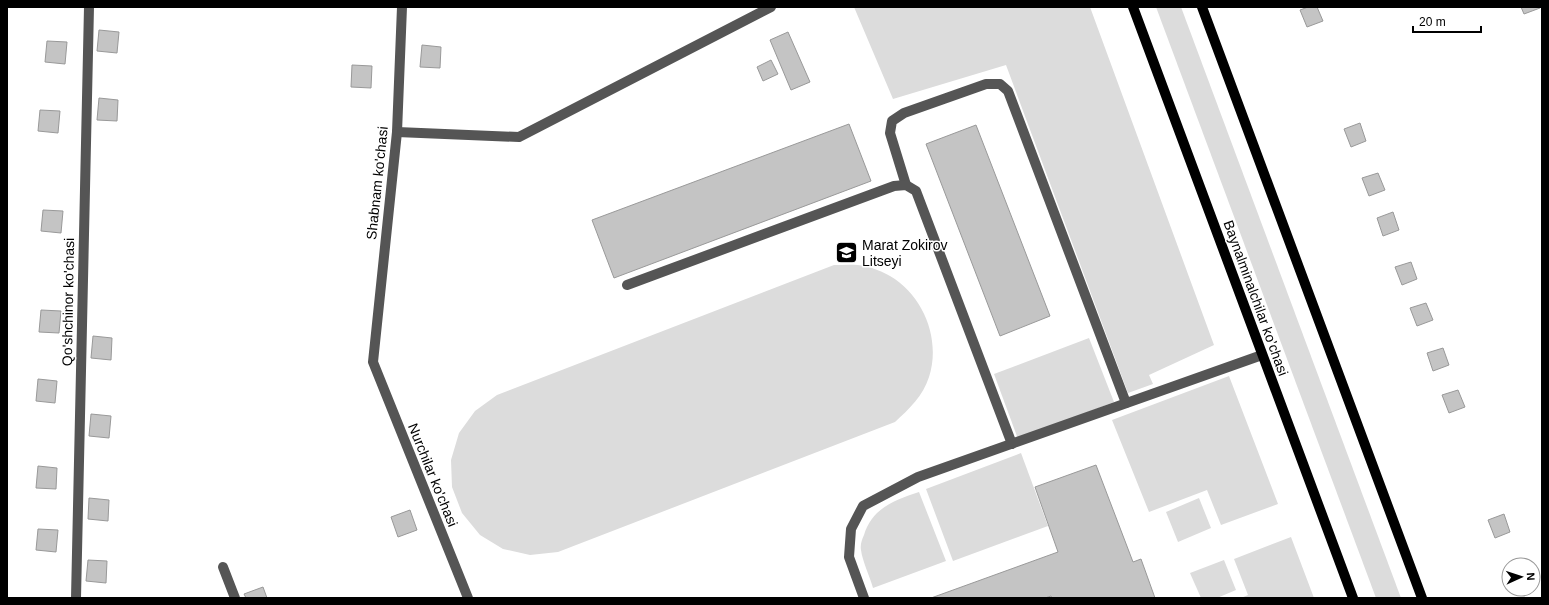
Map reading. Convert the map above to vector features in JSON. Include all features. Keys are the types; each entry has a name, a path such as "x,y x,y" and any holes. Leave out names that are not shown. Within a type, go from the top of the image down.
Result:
{"main road":[{"name":"Baynalminalchilar ko’chasi","path":"1133,7 1353,598"},
{"path":"1202,7 1422,598"}],"street":[{"name":"Qo'shchinor ko'chasi","path":"76,598 89,7"},
{"name":"Shabnam ko'chasi","path":"373,362 397,132 402,7"},
{"path":"397,132 519,136 771,7"},
{"path":"906,185 890,133 892,121 904,113 986,84 1000,84 1008,91 1126,403"},
{"path":"627,285 894,186 906,185 916,191 1012,444"},
{"path":"864,598 849,557 851,529 863,506 918,477 1262,355"},
{"name":"Nurchilar ko'chasi","path":"373,362 468,598"},
{"path":"223,567 235,598"}],"shaded area":[{"path":"854,7 1090,7 1214,345 1149,375 1153,384 1128,393 1006,65 893,99"},
{"path":"1156,7 1181,7 1401,598 1376,598"},
{"path":"834,265 865,266 890,276 912,295 927,320 933,348 929,377 919,396 895,422 558,552 530,555 503,549 480,535 462,513 452,487 451,460 459,433 475,411 497,395"},
{"path":"1089,338 1114,402 1018,439 994,374"},
{"path":"1229,376 1278,504 1221,525 1207,490 1149,512 1112,420"},
{"path":"1021,453 1048,526 953,561 926,489"},
{"path":"919,492 946,561 873,588 863,559 861,548 862,540 868,526 873,518 886,506 901,498"},
{"path":"1199,498 1211,528 1178,542 1166,512"},
{"path":"1291,537 1314,598 1241,598 1248,595 1234,559"},
{"path":"1224,560 1236,590 1217,598 1201,598 1190,573"}],"building":[{"path":"1308,7 1317,7 1323,21 1307,27 1300,10"},
{"path":"1521,7 1539,7 1540,8 1524,14"},
{"path":"99,30 119,32 117,53 97,51"},
{"path":"788,32 810,82 791,90 770,40"},
{"path":"47,41 67,42 65,64 45,62"},
{"path":"422,45 441,47 440,68 420,67"},
{"path":"771,60 778,74 763,81 757,67"},
{"path":"352,65 372,66 371,88 351,87"},
{"path":"99,98 118,100 117,121 97,120"},
{"path":"40,110 60,111 58,133 38,131"},
{"path":"1360,123 1366,141 1351,147 1344,129"},
{"path":"849,124 871,181 614,278 592,220"},
{"path":"976,125 1050,316 1000,336 926,144"},
{"path":"1378,173 1385,190 1369,196 1362,178"},
{"path":"43,210 63,211 61,233 41,231"},
{"path":"1393,212 1399,230 1383,236 1377,218"},
{"path":"1411,262 1417,279 1402,285 1395,267"},
{"path":"1426,303 1433,320 1417,326 1410,308"},
{"path":"41,310 61,311 59,333 39,332"},
{"path":"93,336 112,338 111,360 91,358"},
{"path":"1443,348 1449,365 1433,371 1427,353"},
{"path":"38,379 57,381 55,403 36,401"},
{"path":"1458,390 1465,407 1449,413 1442,395"},
{"path":"91,414 111,416 109,438 89,436"},
{"path":"1096,465 1133,562 1141,559 1155,598 1052,598 1051,596 1045,598 931,598 1058,552 1035,487"},
{"path":"38,466 57,468 56,489 36,488"},
{"path":"89,498 109,500 108,521 88,519"},
{"path":"410,510 417,530 398,537 391,517"},
{"path":"1504,514 1510,532 1495,538 1488,520"},
{"path":"38,529 58,530 56,552 36,550"},
{"path":"88,560 107,561 106,583 86,581"},
{"path":"263,587 267,598 246,598 244,594"}],"place":[{"name":"Marat Zokirov Litseyi","path":"846,253"}]}
